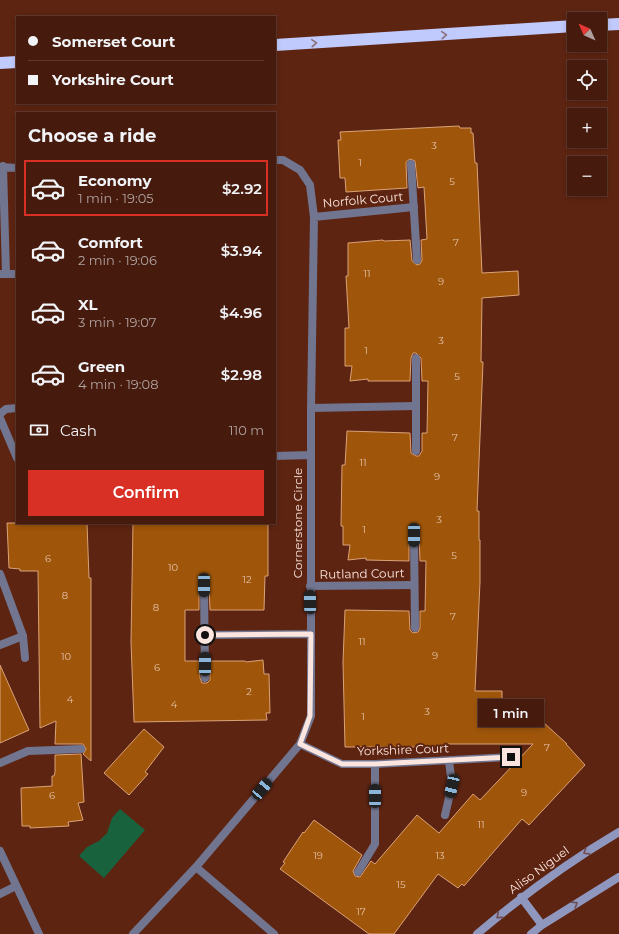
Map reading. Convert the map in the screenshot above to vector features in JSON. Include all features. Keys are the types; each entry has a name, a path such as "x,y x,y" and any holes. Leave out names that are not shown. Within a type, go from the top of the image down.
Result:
{"highway":[{"path":"607,25 619,24"},
{"path":"276,45 567,26"},
{"path":"0,63 16,62"}],"street":[{"name":"Cornerstone Circle","path":"133,934 196,867 300,744 310,716 310,408 314,217 310,185 300,170 283,160 276,160"},
{"path":"411,164 417,260"},
{"path":"16,168 2,166 3,274 16,274"},
{"name":"Norfolk Court","path":"314,217 414,207"},
{"path":"416,358 416,451"},
{"path":"310,408 416,406"},
{"path":"0,414 6,409 16,408"},
{"path":"0,418 16,456"},
{"path":"276,456 310,455"},
{"path":"414,535 415,628"},
{"path":"0,574 23,636 25,658"},
{"path":"204,585 205,678"},
{"name":"Rutland Court","path":"310,586 414,585"},
{"path":"205,635 311,634"},
{"path":"0,644 23,636"},
{"name":"Yorkshire Court","path":"300,744 342,764 449,761 511,757"},
{"path":"0,763 28,751 81,749"},
{"path":"445,815 452,786 449,761"},
{"path":"358,872 375,844 375,764"},
{"name":"Aliso Niguel","path":"477,934 521,897 582,854 619,832"},
{"path":"0,851 39,934"},
{"path":"196,867 274,934"},
{"path":"531,934 542,925 619,877"},
{"path":"0,894 16,886"},
{"path":"521,897 542,925"}],"shaded area":[{"path":"120,809 145,830 104,878 79,856 87,847 99,841 107,833 112,818"}],"building":[{"path":"459,126 460,128 471,128 471,133 473,133 475,163 477,163 482,273 518,271 519,295 482,298 481,362 483,362 477,511 479,511 480,582 475,691 502,691 502,702 527,716 531,711 567,744 585,765 529,825 522,819 464,886 462,884 458,888 438,874 394,934 369,934 280,869 303,832 304,833 314,820 362,855 353,871 355,876 360,877 371,861 375,864 417,815 439,833 473,794 480,800 533,744 448,744 448,747 345,747 343,662 345,610 409,611 410,630 413,633 418,632 420,628 420,611 425,611 426,561 420,561 419,535 414,530 411,531 409,535 409,561 366,560 366,558 348,560 350,545 343,545 343,526 341,526 342,465 345,465 347,431 410,433 411,453 419,456 422,451 422,433 427,433 428,381 422,381 421,358 416,353 413,353 411,358 410,381 368,381 368,379 350,381 352,366 345,366 345,328 349,328 346,276 348,276 348,243 383,240 410,240 412,261 417,265 420,264 422,260 421,240 427,239 424,187 418,188 415,161 410,159 406,162 407,188 346,192 345,178 340,178 338,140 341,140 340,132"},
{"path":"7,523 87,524 89,578 91,578 91,761 83,754 86,749 83,744 55,744 56,721 40,728 38,571 20,571 20,569 9,568"},
{"path":"133,524 268,524 268,576 265,576 264,610 210,610 209,585 204,580 201,581 199,585 199,610 185,610 185,661 199,661 200,678 202,683 207,683 210,680 210,661 246,662 263,660 264,674 269,674 270,713 266,713 267,720 134,722 131,642"},
{"path":"0,665 29,730 0,743"},
{"path":"144,729 164,747 145,772 148,774 129,795 104,773"},
{"path":"81,754 84,802 78,803 83,820 68,822 69,826 30,828 30,826 22,826 21,788 52,786 52,776 54,776 55,772 55,755"}],"route":[{"path":"205,635 311,634 310,716 300,744 342,764 449,761 511,757"}]}
